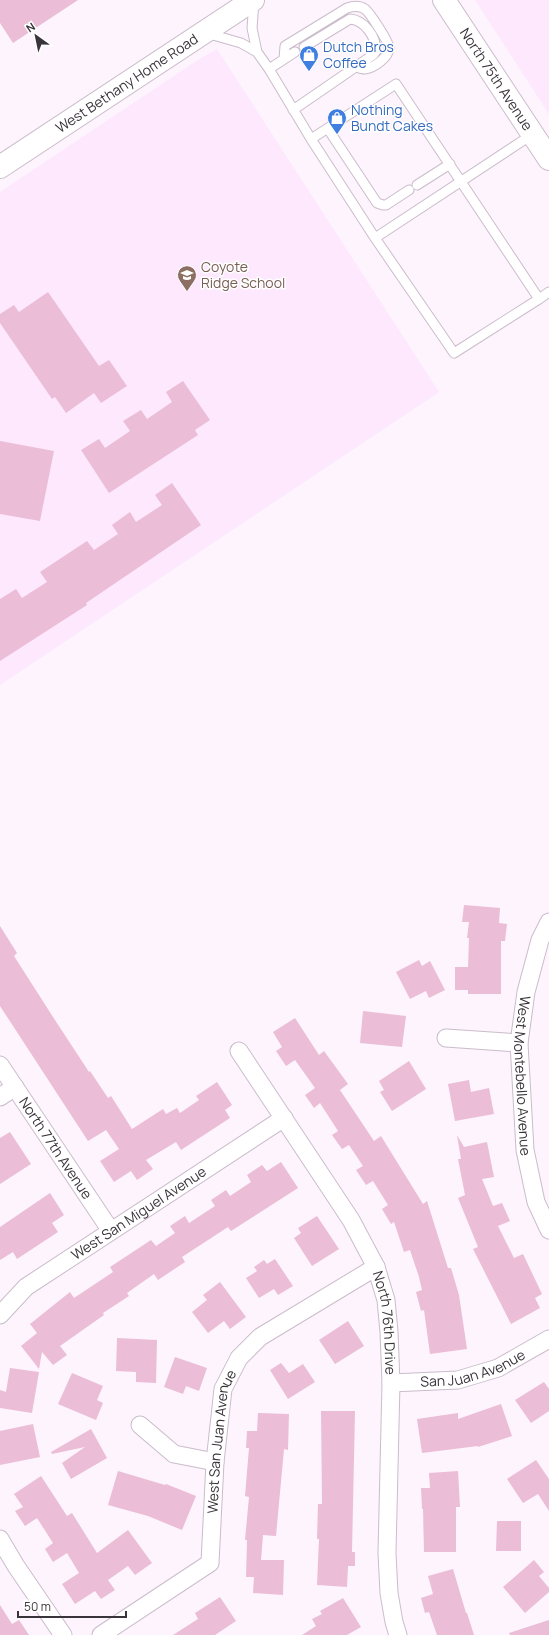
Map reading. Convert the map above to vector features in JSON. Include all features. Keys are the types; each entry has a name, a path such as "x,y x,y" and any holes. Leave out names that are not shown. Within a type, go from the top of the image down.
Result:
{"main road":[{"name":"West Bethany Home Road","path":"0,167 254,0"},
{"name":"North 75th Avenue","path":"444,0 549,159"}],"street":[{"name":"West Montebello Avenue","path":"549,922 540,940 526,992 519,1043 525,1150 536,1202 549,1230"},
{"path":"446,1038 519,1043"},
{"name":"North 76th Drive","path":"239,1051 351,1220 376,1267 386,1300 391,1383 387,1553 389,1593 398,1635"},
{"name":"North 77th Avenue","path":"0,1065 111,1231"},
{"path":"0,1097 15,1087"},
{"name":"West San Miguel Avenue","path":"0,1315 26,1287 284,1118"},
{"name":"West San Juan Avenue","path":"101,1635 210,1563 215,1462 223,1389 239,1358 260,1337 376,1267"},
{"name":"San Juan Avenue","path":"391,1383 458,1380 498,1368 549,1339"},
{"path":"140,1426 174,1454 215,1462"},
{"path":"0,1539 16,1566 63,1635"}],"lane":[{"path":"254,0 252,28 257,52 375,238 454,354 549,292"},
{"path":"284,59 285,46 347,8 360,7 366,10 390,46 389,52 376,65 367,69 356,67"},
{"path":"293,110 373,56 376,51 373,38 361,21 350,19 344,21 304,47"},
{"path":"204,32 241,43 257,52"},
{"path":"269,69 295,52"},
{"path":"311,139 396,84 539,299"},
{"path":"328,129 377,203 383,205 386,205 450,164"},
{"path":"375,238 533,134"}],"shaded area":[{"path":"475,0 549,0 549,114 543,105"},
{"name":"Coyote Ridge School","path":"217,49 439,392 0,685 0,192 201,58"}],"building":[{"path":"0,0 78,0 13,43 0,23"},
{"path":"48,292 99,366 109,360 127,386 101,403 94,393 66,413 55,397 52,399 0,323 0,314 14,305 19,312"},
{"path":"183,381 210,420 195,430 198,435 109,493 81,450 99,439 105,448 130,431 123,421 141,410 147,419 172,402 166,392"},
{"path":"0,441 54,451 40,521 0,514"},
{"path":"172,483 201,525 86,603 87,605 0,661 0,599 16,589 22,598 47,582 40,572 87,541 94,550 118,534 112,525 130,512 136,522 162,505 155,495"},
{"path":"464,905 500,908 499,923 507,924 505,941 501,941 501,994 468,994 468,990 455,990 455,967 468,967 469,938 467,938 469,922 462,922"},
{"path":"0,926 17,953 14,956 53,1017 89,1072 90,1071 108,1098 111,1096 132,1129 163,1109 166,1114 177,1108 180,1113 199,1100 196,1096 217,1082 232,1105 225,1110 230,1118 181,1150 176,1142 146,1160 153,1169 137,1180 131,1171 114,1182 100,1161 119,1149 106,1130 88,1141 0,1006"},
{"path":"419,960 422,966 430,961 445,990 429,998 426,991 410,999 396,972"},
{"path":"363,1011 406,1016 402,1047 360,1043"},
{"path":"295,1018 319,1055 324,1051 348,1084 340,1090 374,1141 381,1136 423,1204 427,1201 448,1268 451,1268 459,1295 467,1349 430,1354 424,1310 421,1311 416,1292 422,1290 419,1277 410,1250 404,1252 394,1222 391,1224 382,1209 388,1205 373,1181 366,1185 356,1170 363,1166 349,1145 342,1149 332,1135 338,1131 320,1103 314,1108 305,1095 315,1088 295,1060 286,1066 276,1051 282,1047 273,1032"},
{"path":"409,1061 426,1089 392,1111 380,1092 384,1090 379,1081"},
{"path":"469,1080 471,1092 489,1088 494,1114 455,1121 448,1084"},
{"path":"10,1132 31,1164 0,1184 0,1138"},
{"path":"457,1135 464,1147 487,1142 494,1177 482,1179 493,1206 502,1203 510,1221 498,1226 514,1258 523,1254 542,1294 535,1298 540,1308 511,1324 473,1249 478,1247 458,1198 465,1195 458,1159 461,1159"},
{"path":"281,1162 298,1188 231,1231 228,1227 182,1257 185,1262 158,1280 154,1274 127,1293 129,1296 103,1313 104,1315 60,1346 67,1355 53,1365 42,1352 39,1369 21,1346 37,1333 30,1324 70,1292 74,1298 113,1272 110,1267 151,1240 156,1246 175,1233 170,1226 185,1216 189,1223 215,1206 211,1200 226,1190 230,1196 251,1182 247,1175 262,1165 267,1171"},
{"path":"50,1193 64,1215 52,1223 58,1232 17,1259 13,1252 0,1260 0,1227"},
{"path":"317,1216 339,1249 312,1266 294,1238 301,1233 298,1228"},
{"path":"275,1259 293,1286 278,1295 274,1289 259,1298 246,1278 257,1271 254,1267 264,1260 267,1264"},
{"path":"220,1282 246,1317 230,1329 224,1321 208,1333 192,1312 207,1300 203,1295"},
{"path":"348,1321 364,1346 335,1364 319,1340"},
{"path":"117,1338 157,1340 156,1383 136,1382 136,1372 116,1371"},
{"path":"175,1357 207,1368 199,1391 186,1386 183,1394 164,1387"},
{"path":"281,1363 289,1373 303,1364 315,1382 288,1399 270,1370"},
{"path":"10,1368 39,1372 32,1413 0,1408 0,1390 6,1392"},
{"path":"72,1373 103,1386 97,1400 103,1403 96,1420 58,1404"},
{"path":"544,1382 549,1389 549,1411 531,1423 515,1400"},
{"path":"501,1404 512,1436 478,1447 422,1453 417,1419 458,1413 458,1419"},
{"path":"321,1411 355,1411 352,1552 355,1552 355,1566 348,1566 347,1587 317,1585 319,1539 317,1539 318,1504 322,1504"},
{"path":"258,1413 289,1414 288,1450 284,1449 276,1536 263,1535 261,1560 284,1560 283,1595 253,1593 254,1577 246,1577 247,1540 245,1540 249,1497 245,1496 249,1448 246,1448 247,1431 257,1431"},
{"path":"33,1424 40,1457 0,1465 0,1431"},
{"path":"91,1429 107,1458 71,1479 62,1463 85,1447 52,1454 51,1452"},
{"path":"536,1460 549,1479 549,1511 538,1494 523,1503 507,1479"},
{"path":"118,1471 165,1485 166,1484 196,1496 182,1530 148,1516 108,1505"},
{"path":"458,1471 460,1507 456,1507 456,1552 424,1552 421,1488 430,1488 429,1473"},
{"path":"41,1476 67,1516 72,1513 97,1553 128,1530 152,1563 135,1575 128,1566 108,1580 115,1590 101,1599 95,1591 75,1604 62,1584 79,1573 67,1553 53,1562 45,1549 53,1543 37,1518 25,1526 15,1511 23,1507 14,1494"},
{"path":"497,1521 521,1521 521,1551 496,1551"},
{"path":"534,1560 544,1572 539,1576 549,1588 549,1592 525,1613 503,1587"},
{"path":"453,1569 474,1635 437,1635 429,1612 425,1613 421,1598 433,1594 428,1576"},
{"path":"220,1597 236,1621 215,1635 173,1635 198,1619 195,1613"},
{"path":"343,1598 361,1627 347,1635 302,1635 316,1626 312,1619 322,1614 320,1611"},
{"path":"0,1605 12,1624 19,1620 29,1635 0,1635"},
{"path":"549,1620 549,1635 510,1635 509,1633"}],"place":[{"name":"Dutch Bros Coffee","path":"309,72"},
{"name":"Nothing Bundt Cakes","path":"337,135"},
{"name":"Coyote Ridge School","path":"187,292"}]}
